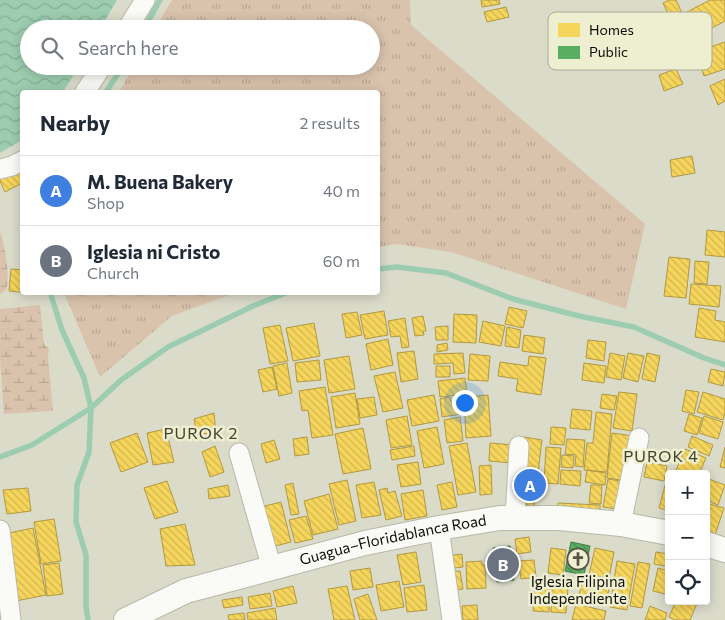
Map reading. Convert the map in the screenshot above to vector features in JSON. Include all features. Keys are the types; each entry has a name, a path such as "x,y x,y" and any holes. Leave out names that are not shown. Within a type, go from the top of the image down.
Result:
{"main road":[{"name":"Guagua–Floridablanca Road","path":"126,620 186,591 365,543 500,518 559,518 621,524 665,532"},
{"path":"710,545 725,550"}],"street":[{"path":"133,20 145,0"},
{"path":"86,90 96,75"},
{"path":"0,169 12,166 20,161"},
{"path":"621,524 639,438"},
{"path":"515,517 519,446"},
{"path":"239,453 272,569"},
{"path":"439,528 452,620"},
{"path":"0,530 11,620"}],"green space":[{"path":"172,0 410,0 411,25 645,224 626,309 451,252 397,244 380,247 380,90 120,90 129,75 380,75 380,20 160,20"},
{"path":"0,232 5,251 8,278 6,289 0,294"},
{"path":"65,295 230,295 172,316 100,377"},
{"path":"40,305 44,344 49,349 48,357 53,411 4,414 0,359 0,309"}],"water":[{"path":"0,0 117,0 105,20 20,20 20,75 73,75 64,90 20,90 20,141 0,153"}],"building: Homes":[{"path":"481,0 499,0 500,4 482,7"},
{"path":"669,0 676,0 681,12 667,12 663,3"},
{"path":"710,0 725,0 725,21 712,28 712,12 687,12"},
{"path":"506,7 509,17 487,22 484,12"},
{"path":"725,42 725,69 704,76 702,70 712,70 712,46"},
{"path":"676,70 683,84 664,91 659,75"},
{"path":"725,79 725,101 718,105 710,86"},
{"path":"692,156 695,173 672,177 670,160"},
{"path":"20,165 20,184 5,192 0,181 0,173"},
{"path":"707,230 725,232 725,257 705,255"},
{"path":"669,257 690,259 686,298 664,296"},
{"path":"695,261 709,262 707,284 694,283"},
{"path":"11,269 20,270 20,292 9,291"},
{"path":"691,284 721,286 719,307 689,304"},
{"path":"509,307 527,311 523,328 505,324"},
{"path":"699,308 716,311 715,320 725,322 725,342 695,337"},
{"path":"384,311 388,335 365,339 360,315"},
{"path":"357,312 362,335 346,338 342,314"},
{"path":"454,314 477,315 476,343 453,342"},
{"path":"423,316 426,331 423,331 424,335 415,336 412,318"},
{"path":"405,318 409,347 402,348 400,336 391,337 388,321"},
{"path":"483,321 505,326 501,346 479,342"},
{"path":"314,323 320,356 293,361 286,328"},
{"path":"280,325 288,361 270,364 263,328"},
{"path":"448,326 448,340 436,340 435,327"},
{"path":"507,327 521,330 519,348 505,346"},
{"path":"524,335 545,338 543,354 522,351"},
{"path":"388,339 393,365 371,370 366,344"},
{"path":"588,340 606,342 604,361 586,358"},
{"path":"447,343 448,350 437,352 437,345"},
{"path":"414,351 418,379 401,382 397,353"},
{"path":"463,353 465,373 454,374 453,363 434,364 434,354"},
{"path":"610,353 625,356 621,380 606,377"},
{"path":"628,353 644,356 638,382 623,378"},
{"path":"647,353 660,356 655,382 642,379"},
{"path":"470,354 490,356 488,381 468,380"},
{"path":"349,356 355,389 329,393 324,360"},
{"path":"529,356 546,358 541,395 516,391 518,379 498,376 500,362 528,366"},
{"path":"319,360 321,380 297,382 295,363"},
{"path":"287,363 292,393 279,396 273,366"},
{"path":"584,363 606,366 604,383 582,380"},
{"path":"436,366 450,366 450,377 436,377"},
{"path":"272,367 277,389 263,392 258,370"},
{"path":"711,369 725,372 723,386 708,382"},
{"path":"395,372 403,408 383,412 374,376"},
{"path":"465,378 467,394 440,397 438,381"},
{"path":"325,387 333,435 312,438 308,410 302,411 299,391"},
{"path":"686,390 699,392 694,414 682,411"},
{"path":"619,392 637,394 632,431 613,428"},
{"path":"703,392 725,399 723,420 697,412"},
{"path":"355,393 360,424 336,428 331,397"},
{"path":"602,394 617,396 614,410 600,408"},
{"path":"434,395 439,421 412,426 407,400"},
{"path":"488,395 491,436 466,438 464,397"},
{"path":"374,397 377,415 360,418 357,399"},
{"path":"450,397 451,402 460,400 462,414 442,417 440,399"},
{"path":"572,409 592,411 590,430 570,428"},
{"path":"596,412 612,414 607,472 584,470 587,443 593,443"},
{"path":"214,413 216,433 197,434 194,419"},
{"path":"689,414 702,418 697,435 684,431"},
{"path":"407,416 412,445 391,448 386,420"},
{"path":"704,416 723,422 718,439 699,433"},
{"path":"460,417 463,441 447,443 444,420"},
{"path":"437,427 444,464 424,468 417,431"},
{"path":"551,427 566,428 564,445 550,444"},
{"path":"363,428 371,469 343,474 335,434"},
{"path":"166,429 174,462 153,465 147,433"},
{"path":"137,433 148,462 121,472 110,443"},
{"path":"612,433 633,436 627,481 607,478"},
{"path":"692,436 713,445 709,456 688,447"},
{"path":"307,437 309,454 295,456 293,439"},
{"path":"524,437 542,440 534,506 517,504"},
{"path":"567,439 585,440 583,467 575,466 576,455 565,454"},
{"path":"274,440 280,459 266,463 261,444"},
{"path":"467,443 476,492 458,495 449,446"},
{"path":"490,443 513,445 512,463 489,461"},
{"path":"215,446 224,472 210,477 202,452"},
{"path":"414,446 415,456 392,460 390,450"},
{"path":"546,447 561,448 558,484 544,483"},
{"path":"725,447 725,468 720,467"},
{"path":"685,449 706,458 701,470 676,470"},
{"path":"562,455 574,456 573,468 561,467"},
{"path":"418,462 421,484 401,487 397,465"},
{"path":"647,462 667,466 664,481 644,477"},
{"path":"491,465 492,494 480,495 479,466"},
{"path":"561,470 581,471 580,486 560,484"},
{"path":"587,470 606,473 605,485 585,482"},
{"path":"608,479 627,482 623,510 603,507"},
{"path":"710,479 725,485 718,505 710,502"},
{"path":"347,480 356,521 339,525 329,484"},
{"path":"167,481 178,512 155,519 144,488"},
{"path":"374,482 381,515 362,518 356,485"},
{"path":"452,482 457,507 442,510 437,485"},
{"path":"293,483 299,514 291,515 285,485"},
{"path":"228,485 230,496 209,499 208,489"},
{"path":"591,485 602,485 601,504 589,503"},
{"path":"665,486 665,510 659,508"},
{"path":"28,488 31,511 7,514 3,490"},
{"path":"387,488 388,493 395,491 402,516 386,520 379,490"},
{"path":"423,490 427,516 405,520 401,494"},
{"path":"329,494 338,529 313,535 304,501"},
{"path":"281,502 291,542 271,547 261,507"},
{"path":"558,503 600,505 600,515 558,513"},
{"path":"710,504 724,508 714,538 710,537"},
{"path":"306,516 313,539 295,543 289,520"},
{"path":"54,519 61,561 41,564 34,522"},
{"path":"185,524 195,565 166,566 160,529"},
{"path":"33,528 46,595 16,601 4,534"},
{"path":"529,537 531,552 517,554 515,539"},
{"path":"551,548 566,550 563,575 548,573"},
{"path":"595,548 614,552 609,578 589,575"},
{"path":"416,552 421,582 403,585 397,555"},
{"path":"656,552 665,553 665,566 654,564"},
{"path":"462,554 463,567 446,569 445,556"},
{"path":"534,560 536,577 521,579 518,561"},
{"path":"482,561 482,565 485,565 486,588 467,589 466,562"},
{"path":"617,561 635,564 627,610 610,607"},
{"path":"638,562 650,564 642,608 630,606"},
{"path":"59,563 63,594 47,596 43,565"},
{"path":"370,568 373,587 353,590 350,571"},
{"path":"658,568 665,570 665,594 653,591"},
{"path":"460,571 463,589 450,591 447,572"},
{"path":"399,581 404,607 381,611 376,585"},
{"path":"582,582 609,589 607,598 598,596 597,604 578,600"},
{"path":"424,585 427,610 407,612 404,588"},
{"path":"535,585 550,586 549,612 533,611"},
{"path":"293,586 297,603 277,607 273,591"},
{"path":"347,586 355,620 334,620 328,589"},
{"path":"552,587 568,588 566,613 551,612"},
{"path":"270,593 272,606 250,609 248,597"},
{"path":"368,594 377,620 360,620 354,599"},
{"path":"242,597 243,605 224,608 222,600"},
{"path":"576,604 606,611 604,620 572,620"},
{"path":"477,605 478,620 463,620 462,606"},
{"path":"674,605 696,605 690,620 675,620 669,617"},
{"path":"650,606 667,613 665,620 645,620"},
{"path":"275,608 277,620 248,620 247,613"},
{"path":"244,613 245,620 229,620 228,615"}],"building: Public":[{"name":"Iglesia Filipina Independiente","path":"571,542 590,546 584,575 565,571"},
{"path":"510,546 514,580 497,582 493,548"}],"waterway":[{"path":"149,20 160,0"},
{"path":"107,90 117,75"},
{"path":"380,269 397,267 446,273 513,299 579,316 634,327 704,358 725,365"},
{"path":"51,295 62,330 84,378 91,408 89,452 77,485 76,522 86,555 86,607 88,620"},
{"path":"0,457 32,445 91,408 121,380 168,347 253,306 280,295"}],"place":[{"name":"M. Buena Bakery","path":"530,485"},
{"name":"Iglesia Filipina Independiente","path":"578,559"},
{"name":"Iglesia ni Cristo","path":"503,564"}],"district":[{"name":"PUROK 2","path":"201,433"},
{"name":"PUROK 4","path":"661,456"}]}
